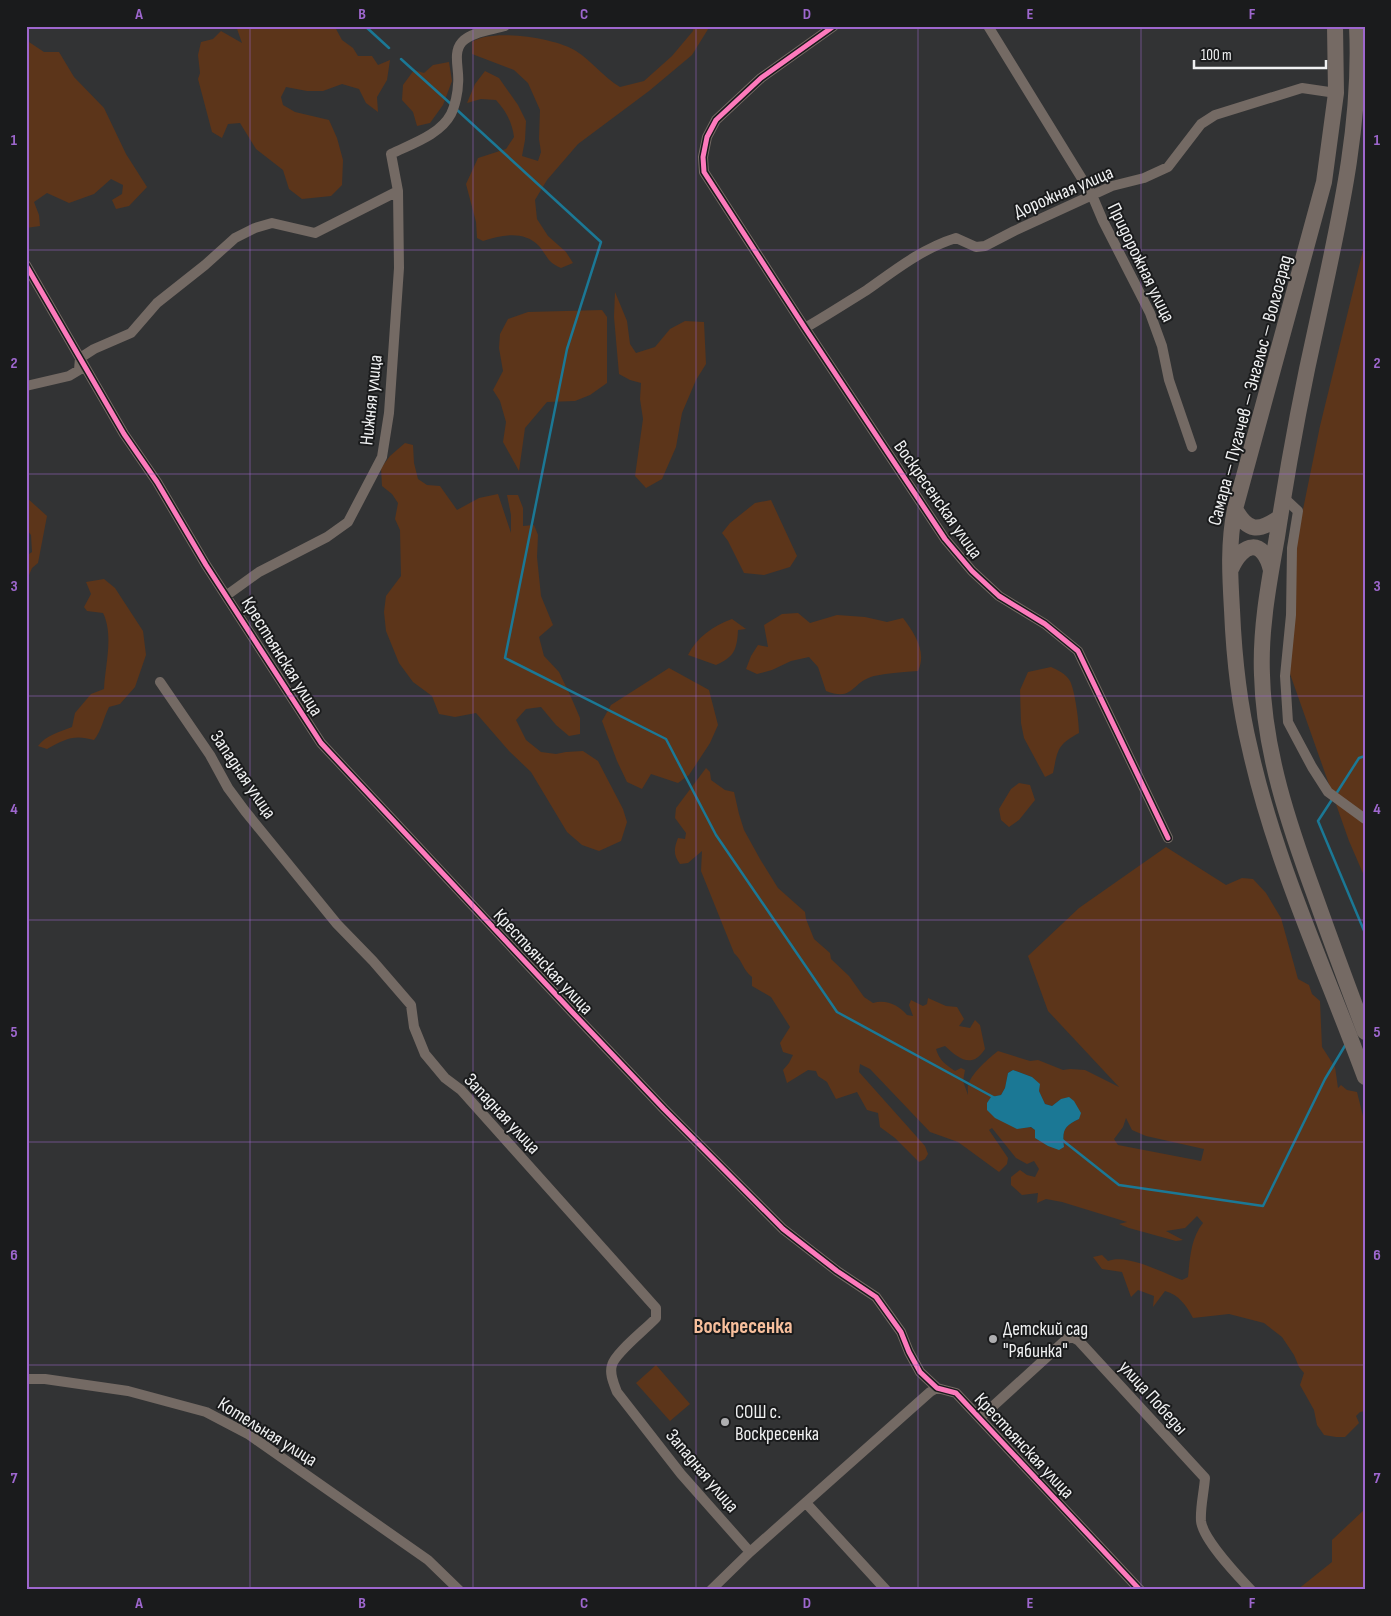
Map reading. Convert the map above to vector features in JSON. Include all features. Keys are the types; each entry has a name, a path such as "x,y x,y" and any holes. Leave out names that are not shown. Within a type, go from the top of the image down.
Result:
{"main road":[{"name":"Самара — Пугачев — Энгельс — Волгоград","path":"1336,26 1336,93 1324,182 1235,509 1232,525 1230,570 1233,644 1242,713 1250,750 1283,863 1365,1077"},
{"path":"1357,26 1357,99 1351,153 1340,216 1302,388 1279,518 1262,641 1262,685 1270,747 1280,788 1302,859 1365,1032"},
{"path":"1235,509 1242,521 1250,526 1260,528 1279,518"},
{"path":"1230,570 1236,557 1242,551 1249,548 1257,548 1264,552 1268,558 1271,570"}],"street":[{"name":"Нижняя улица","path":"226,595 259,572 327,537 348,522 382,457 389,413 399,268 398,191 391,154 441,127 451,113 458,84 457,53 461,43 470,36 505,26"},
{"name":"Воскресенская улица","path":"834,26 761,78 716,120 707,138 703,157 704,172 805,328 950,545 972,571 999,596 1045,624 1078,651 1168,838"},
{"name":"Придорожная улица","path":"988,26 1092,196 1102,220 1150,312 1162,346 1169,380 1192,446"},
{"name":"Дорожная улица","path":"805,328 942,242 956,238 976,247 985,246 1112,186 1144,178 1168,167 1202,124 1215,115 1302,88 1336,93"},
{"path":"26,386 69,376 79,370 80,358 131,333 156,303 205,265 235,238 255,228 272,223 315,233 398,191"},
{"name":"Крестьянская улица","path":"26,264 124,434 157,482 206,565 321,743 586,1028 783,1229 837,1271 876,1297 900,1332 920,1372 936,1388 956,1393 1140,1590"},
{"path":"1283,497 1298,511 1292,548 1291,615 1285,676 1288,722 1328,792 1365,819"},
{"name":"Западная улица","path":"160,682 210,754 228,788 245,811 337,924 373,961 411,1005 414,1026 425,1054 433,1065 445,1078 461,1090 656,1308 656,1318 620,1352 612,1364 611,1377 617,1392 681,1474 750,1552"},
{"name":"улица Победы","path":"980,1418 1070,1336 1079,1341 1205,1478 1201,1523 1213,1546 1233,1571 1252,1590"},
{"name":"Котельная улица","path":"26,1379 45,1379 128,1391 206,1412 248,1434 428,1560 459,1590"},
{"path":"711,1590 750,1552 936,1388"},
{"path":"806,1503 886,1590"}],"shaded area":[{"path":"236,26 328,26 336,29 342,40 353,48 358,56 372,56 378,65 390,60 387,80 377,97 378,112 366,103 359,89 342,84 323,91 307,91 286,87 281,97 283,105 295,112 329,120 337,138 343,160 342,185 331,196 302,199 289,189 283,170 256,149 240,123 228,124 222,138 212,132 198,79 200,73 198,55 201,42 213,39 221,31 242,43"},
{"path":"694,26 710,26 692,55 649,91 578,144 547,180 535,200 537,219 548,236 566,252 573,263 561,268 556,266 533,241 519,236 497,237 483,241 477,238 476,222 466,184 478,158 506,149 514,137 508,117 496,100 481,99 467,103 475,84 485,71 499,78 518,105 526,121 522,156 538,161 541,152 539,139 540,110 528,83 514,70 472,54 472,42 481,38 508,35 554,42 576,51 620,87 644,81 672,56 693,31"},
{"path":"26,40 44,52 59,52 74,77 104,108 126,154 147,187 129,206 116,209 112,200 122,194 123,185 111,179 94,194 69,203 47,193 34,202 39,215 40,226 26,228"},
{"path":"449,62 452,81 443,105 430,123 417,126 413,112 402,100 403,85 414,70 424,73 433,65"},
{"path":"1365,242 1365,878 1349,841 1289,671 1288,583 1320,426"},
{"path":"615,292 627,321 630,344 636,353 655,347 670,329 685,321 704,322 706,364 696,380 682,413 676,447 662,479 646,488 635,476 643,419 640,399 641,383 619,374 614,317"},
{"path":"602,310 607,317 607,383 590,395 575,401 547,402 525,428 519,471 503,442 506,422 500,401 493,390 503,371 499,348 500,334 508,319 528,312"},
{"path":"405,443 413,445 414,463 418,479 427,485 440,486 457,510 479,498 498,494 511,533 511,515 507,495 518,495 523,508 523,526 534,525 538,535 537,557 541,596 553,625 539,637 544,656 559,672 580,718 580,734 569,736 556,725 541,707 526,709 516,720 526,740 541,752 556,754 583,751 598,761 623,809 627,822 621,841 599,851 582,845 567,832 531,772 509,751 476,713 455,717 439,714 432,696 413,682 399,663 386,631 384,612 386,596 401,576 400,530 395,519 398,503 392,494 382,486 381,468 390,456"},
{"path":"26,497 47,516 38,563 32,568 27,580 26,556 32,552 31,535 26,529"},
{"path":"771,500 797,556 790,567 764,575 744,573 722,533 730,523 755,503"},
{"path":"104,579 115,588 143,631 146,655 135,687 120,704 109,707 94,740 81,737 65,740 47,749 38,746 49,736 72,727 75,713 91,694 104,689 108,651 106,622 103,613 87,611 84,607 91,594 86,582"},
{"path":"798,613 810,623 837,615 865,617 887,622 903,618 912,630 920,650 921,657 918,671 874,676 861,682 847,693 835,694 826,691 818,667 809,657 791,661 772,670 757,674 746,669 758,645 768,647 764,625 782,614"},
{"path":"732,619 746,629 738,630 737,643 731,656 716,665 688,655 706,633"},
{"path":"1051,667 1064,674 1070,681 1074,692 1079,733 1062,745 1053,773 1045,777 1024,738 1021,723 1020,690 1028,672"},
{"path":"669,668 709,690 718,725 710,743 689,775 678,783 651,774 642,789 627,782 602,721 611,705"},
{"path":"706,768 710,772 711,780 725,790 734,792 744,830 778,888 805,912 814,939 830,953 831,959 849,976 864,997 873,1003 883,1002 892,1004 907,1015 913,1016 909,1005 911,1000 923,1006 927,1004 928,998 946,1006 957,1007 964,1019 959,1026 970,1028 975,1020 980,1025 985,1049 975,1059 965,1060 960,1058 945,1046 936,1049 941,1059 949,1067 955,1071 961,1068 965,1070 963,1081 968,1095 968,1084 971,1079 986,1061 998,1051 1030,1061 1038,1060 1063,1070 1085,1070 1119,1087 1048,1011 1028,956 1079,908 1166,847 1226,885 1242,878 1253,879 1266,893 1281,918 1298,979 1309,985 1312,994 1320,1001 1322,1047 1335,1067 1338,1088 1341,1085 1347,1090 1357,1092 1365,1124 1365,1411 1360,1412 1356,1416 1359,1423 1345,1437 1324,1435 1317,1425 1314,1410 1300,1385 1304,1373 1282,1337 1264,1323 1229,1314 1193,1318 1182,1301 1165,1291 1153,1307 1154,1296 1138,1290 1131,1297 1122,1272 1102,1269 1093,1257 1102,1255 1108,1261 1116,1259 1135,1262 1182,1280 1188,1277 1190,1255 1196,1235 1203,1223 1197,1216 1185,1228 1166,1231 1183,1240 1176,1241 1129,1228 1119,1224 1127,1222 1062,1202 1046,1199 1037,1203 1038,1193 1022,1195 1011,1185 1011,1177 1020,1170 1027,1175 1035,1177 1039,1169 1034,1161 1027,1164 1016,1158 992,1128 989,1130 1008,1158 1007,1164 999,1172 958,1142 930,1132 870,1069 860,1064 859,1072 925,1146 928,1154 925,1159 919,1162 895,1138 880,1127 878,1113 867,1110 857,1092 836,1099 827,1082 818,1076 816,1071 808,1070 787,1083 783,1070 793,1055 783,1052 780,1043 790,1027 771,997 752,986 752,977 734,953 701,871 702,851 688,863 680,864 676,858 675,848 678,838 685,839 686,833 675,818 676,808","holes":["1013,1070 1032,1077 1045,1104 1052,1106 1061,1099 1079,1119 1065,1129 1063,1136 1064,1146 1030,1127 1023,1128 991,1097 1001,1095 1005,1088 1008,1073","1126,1118 1132,1130 1146,1136 1204,1149 1201,1161 1118,1145 1114,1139 1123,1127"]},
{"path":"1019,783 1030,785 1035,800 1019,820 1009,827 1001,820 999,809 1011,789"},
{"path":"656,1365 690,1404 670,1421 636,1383"},
{"path":"1365,1509 1365,1590 1297,1590 1332,1562 1332,1540"}],"water":[{"path":"1013,1070 1032,1077 1040,1084 1039,1091 1045,1104 1052,1106 1061,1099 1069,1097 1074,1101 1081,1113 1079,1119 1065,1129 1063,1136 1064,1147 1059,1150 1048,1146 1035,1138 1035,1130 1031,1127 1017,1129 995,1118 987,1110 987,1103 991,1097 1001,1095 1005,1088 1008,1073"}],"waterway":[{"path":"365,26 389,48"},
{"path":"401,59 452,105"},
{"path":"456,109 601,242 567,349 505,658 666,739 716,835 837,1012 995,1098"},
{"path":"1336,794 1359,758 1365,756"},
{"path":"1333,798 1318,821 1365,933"},
{"path":"1061,1139 1119,1185 1263,1206 1325,1079 1346,1044"}],"cycle path":[{"path":"834,26 761,78 716,120 707,137 703,157 704,172 945,539 972,571 999,596 1045,624 1078,651 1168,838"},
{"path":"26,265 124,434 157,482 206,565 321,743 664,1109 783,1229 837,1271 876,1297 901,1332 920,1372 937,1388 956,1393 1140,1590"}],"place":[{"name":"Детский сад \"Рябинка\"","path":"993,1339"},
{"name":"СОШ с. Воскресенка","path":"725,1422"}],"district":[{"name":"Воскресенка","path":"743,1326"}]}
